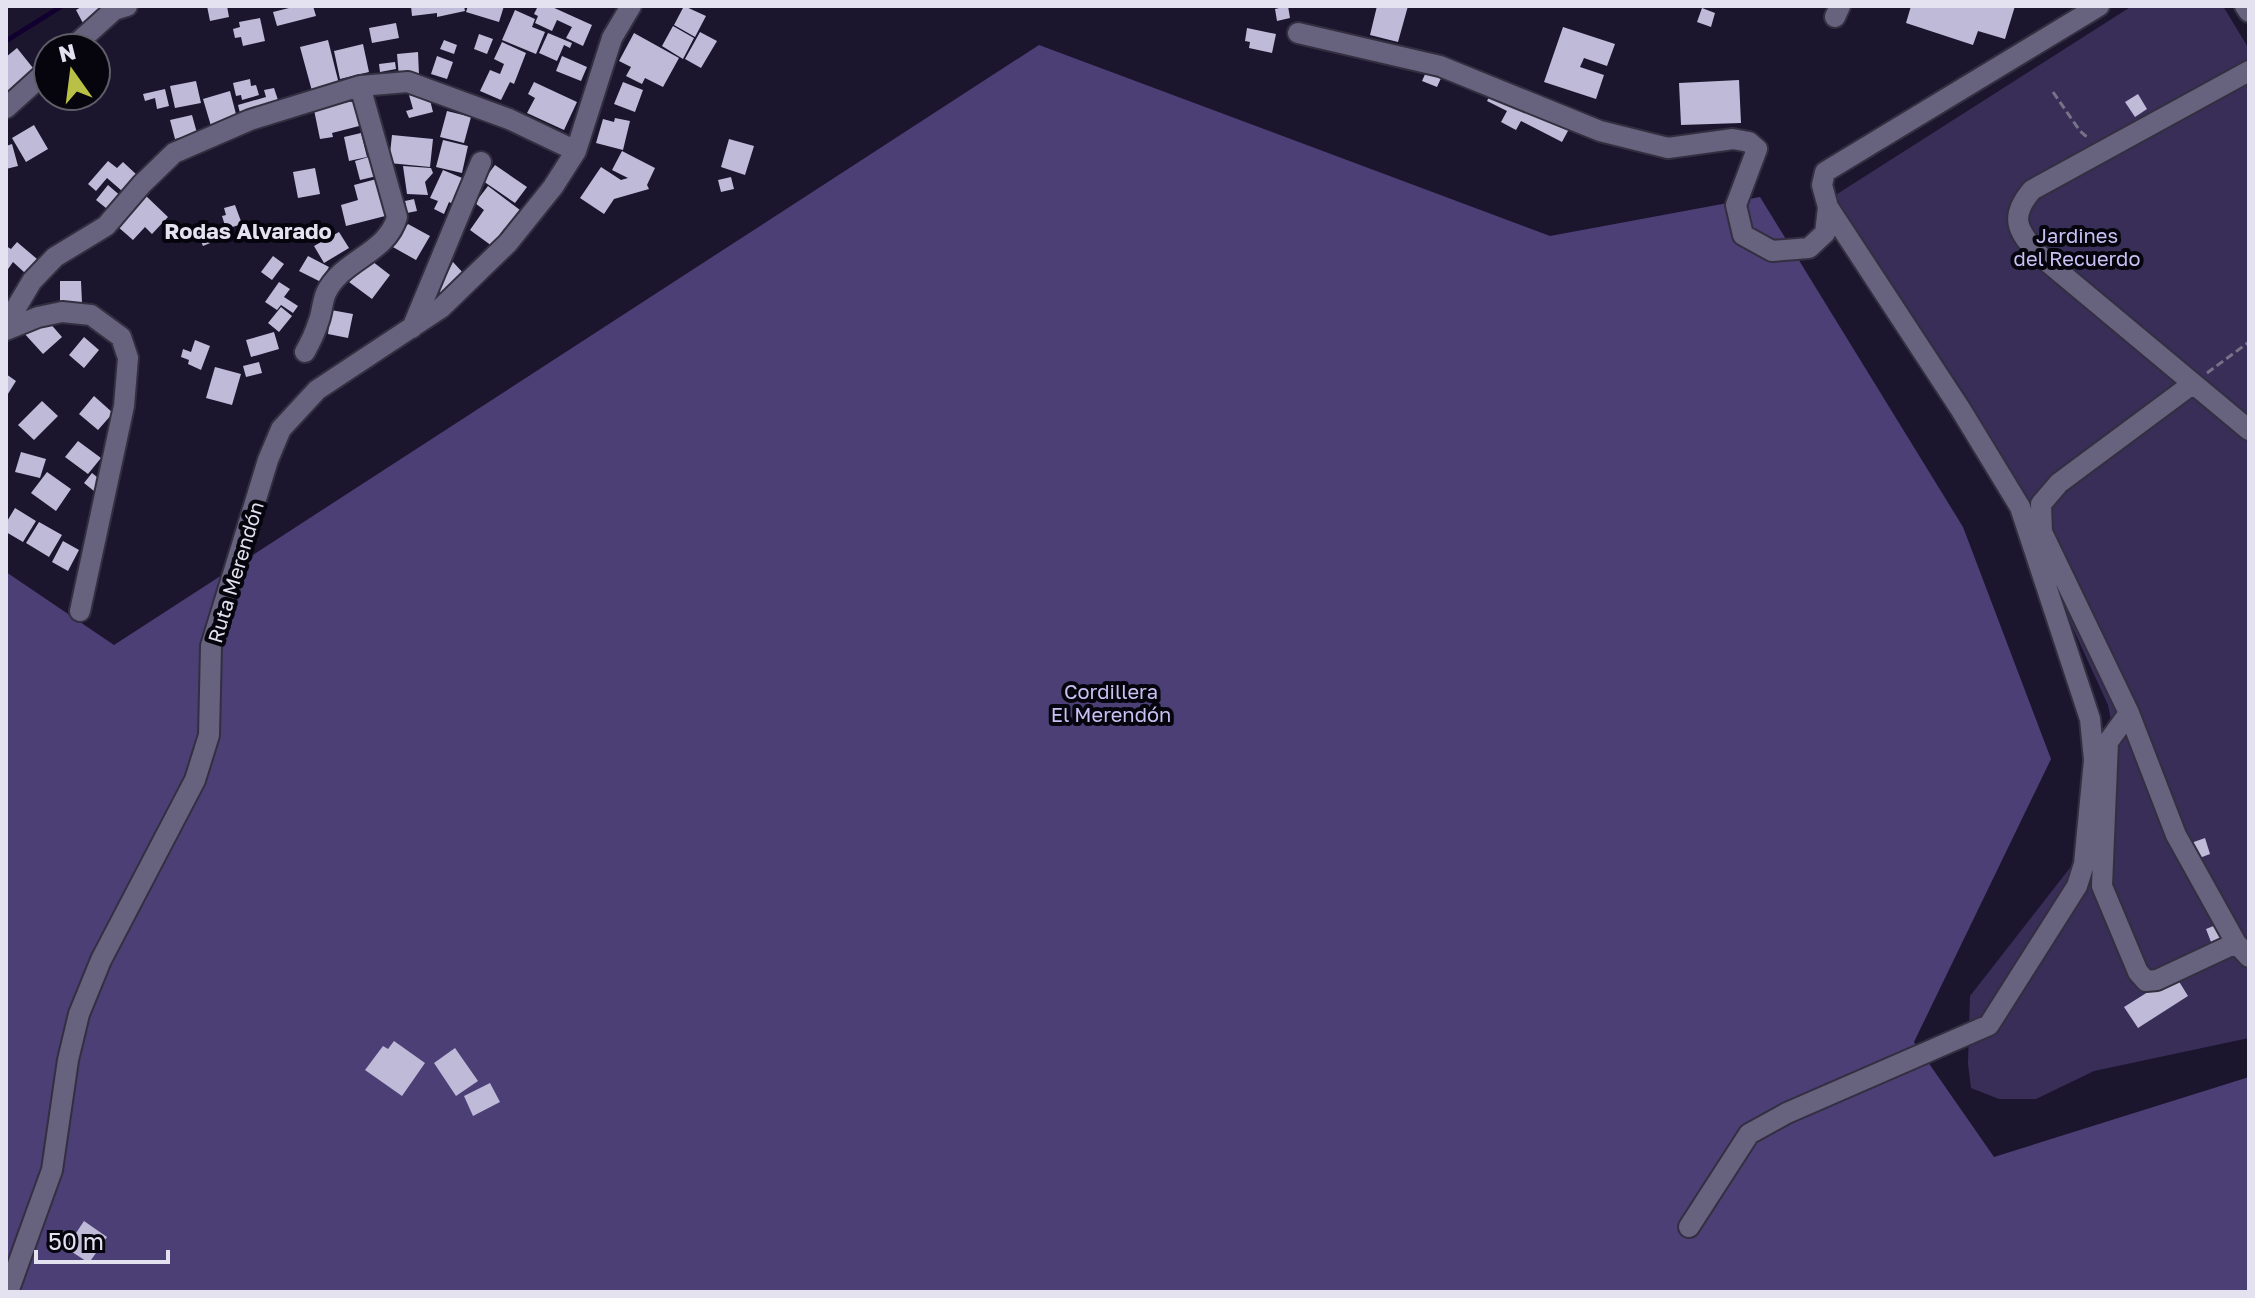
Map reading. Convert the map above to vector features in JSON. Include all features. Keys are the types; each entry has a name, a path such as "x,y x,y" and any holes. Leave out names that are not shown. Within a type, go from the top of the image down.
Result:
{"street":[{"path":"90,32 114,10 127,6"},
{"name":"Ruta Merendón","path":"8,1292 52,1170 68,1060 79,1014 101,960 195,780 209,735 211,646 268,460 281,429 317,390 441,308 508,243 553,187 576,151 612,38 631,6"},
{"path":"1689,1227 1749,1134 1787,1113 1989,1025 2077,886 2084,864 2094,760 2090,719 2020,507 1961,410 1828,207 1822,185 1825,172 2099,6"},
{"path":"2245,6 2249,12"},
{"path":"1298,33 1440,66 1600,131 1668,148 1733,139 1749,142 1757,149 1736,205 1743,235 1772,251 1809,248 1825,233 1828,207"},
{"path":"2249,71 2032,190 2020,204 2017,222 2025,239 2038,254 2191,385 2249,430"},
{"path":"6,327 32,281 55,257 106,226 174,153 250,120 360,86 408,82 509,119 576,151"},
{"path":"6,108 32,84"},
{"path":"305,352 318,323 326,293 344,271 385,242 394,230 397,217 360,86"},
{"path":"412,328 481,162"},
{"path":"6,327 62,312 91,315 121,337 128,358 124,406 80,611"},
{"path":"2129,713 2108,742 2102,886 2138,972 2146,981 2157,980 2242,950 2176,835 2129,713 2042,532 2041,504 2059,483 2191,385"}],"path":[{"path":"2053,92 2080,131 2095,143 2109,146"},
{"path":"2191,385 2249,342"}],"green space":[{"name":"Jardines del Recuerdo","path":"2132,6 2223,6 2249,49 2249,1038 2094,1071 2036,1099 1999,1099 1971,1088 1968,1064 1970,996 2073,864 2114,735 2108,705 1970,402 1834,196"},
{"name":"Cordillera El Merendón","path":"1039,45 1550,236 1760,197 1963,527 2051,759 1914,1042 1994,1157 2249,1077 2249,1292 6,1292 6,572 114,645"}],"building":[{"path":"83,6 110,6 84,25 76,10"},
{"path":"207,6 227,6 229,17 210,21"},
{"path":"289,6 313,6 316,16 277,26 273,12"},
{"path":"411,6 464,6 465,11 437,17 437,13 412,16"},
{"path":"468,6 504,6 499,22 466,12"},
{"path":"538,6 550,6 592,25 583,46 566,38 572,27 557,20 552,31 535,23 538,16 534,14"},
{"path":"684,6 706,16 695,37 674,25"},
{"path":"1288,6 1290,18 1277,21 1275,9"},
{"path":"1377,6 1408,6 1398,42 1370,35"},
{"path":"1911,6 2015,6 2005,39 1978,31 1973,45 1906,23"},
{"path":"1702,8 1715,13 1711,27 1697,22"},
{"path":"515,10 535,19 532,27 545,32 536,54 502,40"},
{"path":"260,18 265,41 243,46 241,37 235,38 233,29 240,27 239,22"},
{"path":"396,23 399,38 372,43 369,28"},
{"path":"673,26 694,38 683,59 662,46"},
{"path":"1563,27 1615,44 1607,66 1584,58 1580,67 1604,75 1596,99 1544,82"},
{"path":"1247,28 1276,34 1272,53 1249,48 1250,42 1245,41"},
{"path":"700,32 717,41 701,68 685,59"},
{"path":"548,33 572,43 570,48 564,45 557,61 539,53"},
{"path":"634,33 679,58 663,87 645,78 642,84 626,76 631,67 619,61"},
{"path":"479,34 493,39 487,54 474,49"},
{"path":"328,40 339,84 312,91 300,47"},
{"path":"444,40 457,45 454,54 440,49"},
{"path":"502,42 526,53 514,84 510,82 501,100 480,91 490,70 500,74 504,64 494,59"},
{"path":"363,44 369,72 340,79 334,51"},
{"path":"17,48 32,67 32,77 6,97 6,57"},
{"path":"418,52 419,75 399,77 397,54"},
{"path":"437,56 453,62 447,79 431,74"},
{"path":"562,56 587,67 581,81 556,71"},
{"path":"395,62 396,69 380,72 379,64"},
{"path":"1427,70 1442,76 1437,87 1422,81"},
{"path":"250,79 251,86 256,85 259,95 242,100 241,95 236,96 233,83"},
{"path":"1739,80 1741,123 1681,125 1679,83"},
{"path":"196,81 201,103 175,108 170,86"},
{"path":"534,82 577,102 564,130 527,113 535,98 528,94"},
{"path":"623,82 643,90 635,112 614,104"},
{"path":"274,88 278,100 267,103 269,109 241,117 238,105 266,97 264,90"},
{"path":"165,89 169,106 157,109 155,98 145,101 143,94"},
{"path":"1493,89 1569,129 1562,142 1521,121 1516,130 1501,122 1507,111 1487,101"},
{"path":"230,91 237,118 211,126 203,99"},
{"path":"2138,94 2147,109 2135,117 2125,102"},
{"path":"409,95 430,100 433,112 409,118 406,111 413,109"},
{"path":"357,100 363,125 320,139 314,110"},
{"path":"447,111 471,117 464,143 440,137"},
{"path":"192,115 197,133 175,139 170,120"},
{"path":"615,118 630,121 623,150 596,143 603,119 614,122"},
{"path":"34,125 48,149 26,162 12,138"},
{"path":"361,133 367,157 349,161 344,137"},
{"path":"392,135 433,139 430,167 389,163"},
{"path":"729,139 754,146 745,175 721,167"},
{"path":"443,140 468,146 462,173 436,167"},
{"path":"12,144 18,166 6,169 6,146"},
{"path":"622,151 655,168 647,185 649,189 614,199 604,214 580,198 601,167 621,180 628,178 612,170"},
{"path":"372,156 377,176 360,180 355,161"},
{"path":"108,161 117,168 123,162 137,175 122,191 107,178 96,191 88,184"},
{"path":"495,165 527,187 515,203 483,181"},
{"path":"403,166 431,168 433,173 425,182 428,195 407,194"},
{"path":"315,168 320,194 298,198 293,172"},
{"path":"443,170 467,180 455,205 449,202 444,214 434,209 438,201 430,198"},
{"path":"384,177 393,214 346,226 341,205 358,200 354,185"},
{"path":"731,177 734,189 721,192 718,180"},
{"path":"108,185 123,198 111,212 96,200"},
{"path":"488,186 528,216 514,236 504,229 492,246 470,230 484,210 475,203"},
{"path":"145,195 168,217 152,234 145,227 133,240 117,226"},
{"path":"414,199 417,211 407,213 405,201"},
{"path":"235,205 242,224 226,229 222,216 226,215 224,208"},
{"path":"207,222 211,232 224,226 227,236 203,246 195,227"},
{"path":"408,224 430,236 416,260 391,246"},
{"path":"339,232 349,248 324,263 314,246"},
{"path":"17,242 37,259 25,273 13,262 6,272 6,246 11,249"},
{"path":"273,256 284,264 272,280 261,272"},
{"path":"308,256 329,267 321,282 299,271"},
{"path":"368,258 390,275 372,299 349,282"},
{"path":"453,262 465,275 444,295 438,291"},
{"path":"60,281 81,281 82,303 60,303"},
{"path":"279,282 290,289 284,297 298,306 293,313 281,305 277,310 265,302"},
{"path":"281,307 292,316 279,332 268,323"},
{"path":"331,310 353,314 348,338 328,334"},
{"path":"48,321 62,337 43,354 23,332"},
{"path":"274,332 279,349 251,357 246,340"},
{"path":"84,337 99,350 84,368 69,355"},
{"path":"195,340 210,346 201,370 181,357 183,349 191,352"},
{"path":"259,362 262,373 246,377 243,366"},
{"path":"215,367 241,374 232,405 206,398"},
{"path":"6,374 16,381 6,397"},
{"path":"94,396 113,413 98,430 79,414"},
{"path":"42,401 58,416 34,440 18,425"},
{"path":"78,441 101,458 88,474 65,457"},
{"path":"21,452 46,459 40,478 15,472"},
{"path":"47,472 71,489 56,511 31,493"},
{"path":"92,473 102,481 94,491 84,483"},
{"path":"15,508 36,521 23,542 6,532 6,523"},
{"path":"39,522 62,535 49,557 26,543"},
{"path":"63,541 79,550 68,571 52,562"},
{"path":"2205,838 2210,854 2197,859 2191,843"},
{"path":"2216,925 2221,938 2211,942 2206,929"},
{"path":"2175,975 2188,996 2138,1028 2124,1007"},
{"path":"394,1041 425,1063 402,1096 365,1070 383,1046 388,1049"},
{"path":"455,1048 478,1081 456,1096 434,1063"},
{"path":"490,1083 500,1102 473,1116 464,1096"},
{"path":"84,1221 107,1237 89,1263 66,1248"}],"waterway":[{"path":"6,41 62,6"}],"district":[{"name":"Rodas Alvarado","path":"248,230"}]}
